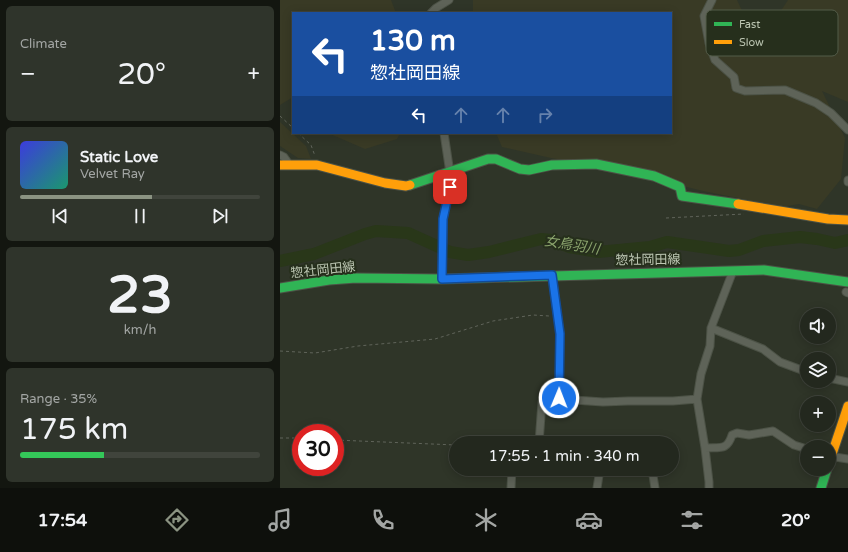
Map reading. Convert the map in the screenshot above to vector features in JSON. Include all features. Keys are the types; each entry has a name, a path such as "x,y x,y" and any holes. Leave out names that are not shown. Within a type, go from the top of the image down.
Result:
{"main road":[{"path":"285,164 317,165 384,183 406,186 450,173 488,159 496,159 520,169 529,170 552,165 596,164 654,176 680,187 682,196 760,207 828,219 848,220"},
{"name":"惣社岡田線","path":"280,288 329,280 356,278 442,275 552,275 764,270 848,282"},
{"path":"836,441 848,406"},
{"path":"821,488 825,476"}],"street":[{"path":"432,12 449,0"},
{"path":"707,10 712,0"},
{"path":"706,12 704,16 706,27"},
{"path":"714,56 715,60 734,77 736,88 745,91 785,90 816,103 831,113 848,130"},
{"path":"442,275 443,219 450,187 450,173 444,134"},
{"path":"280,155 284,158 285,164"},
{"path":"709,488 705,448 696,399 701,374 710,346 711,328 733,271"},
{"path":"552,275 560,334 559,398"},
{"path":"711,328 763,349 780,362 800,369"},
{"path":"836,379 848,382"},
{"path":"540,436 542,402 545,398 603,402 628,400 673,401 696,399"},
{"path":"705,448 725,446 730,442 732,435 737,432 749,435 773,431 794,445 800,447"},
{"path":"836,458 848,459"},
{"path":"511,488 512,476"},
{"path":"597,488 599,476"},
{"path":"653,476 655,488"}],"path":[{"path":"280,116 292,127"},
{"path":"299,134 311,146 317,165"},
{"path":"666,218 750,214 760,207"},
{"path":"280,351 315,353 366,345 435,338 493,321 534,315 558,316"},
{"path":"280,438 292,438"},
{"path":"344,440 449,445"}],"green space":[{"path":"280,0 391,0 396,12 292,12 292,98 280,105"},
{"path":"473,0 737,0 742,10 706,10 706,56 838,56 838,10 781,10 788,0 848,0 848,102 822,91 845,138 841,179 817,209 799,204 782,207 703,191 611,168 551,158 502,147 496,134 672,134 672,12 473,12"},
{"path":"280,122 306,146 311,159 298,158 280,146"},
{"path":"330,134 400,134 397,139 365,149"}],"waterway":[{"name":"女鳥羽川","path":"280,261 314,254 376,231 408,233 450,252 468,255 489,252 541,239 551,240 569,247 598,252 650,247 667,242 729,251 739,250 763,241 800,237 835,243 848,240"}],"traffic: fast":[{"path":"410,185 488,159 496,159 520,169 529,170 552,165 596,164 654,176 680,187 682,196 738,204"},
{"path":"280,288 329,280 356,278 442,279 764,270 848,282"},
{"path":"821,488 825,476"}],"traffic: slow":[{"path":"280,165 317,165 385,183 406,186 410,185"},
{"path":"738,204 828,219 848,220"},
{"path":"836,442 848,406"}],"route":[{"path":"450,187 443,219 442,279 552,275 560,334 559,398"}]}
